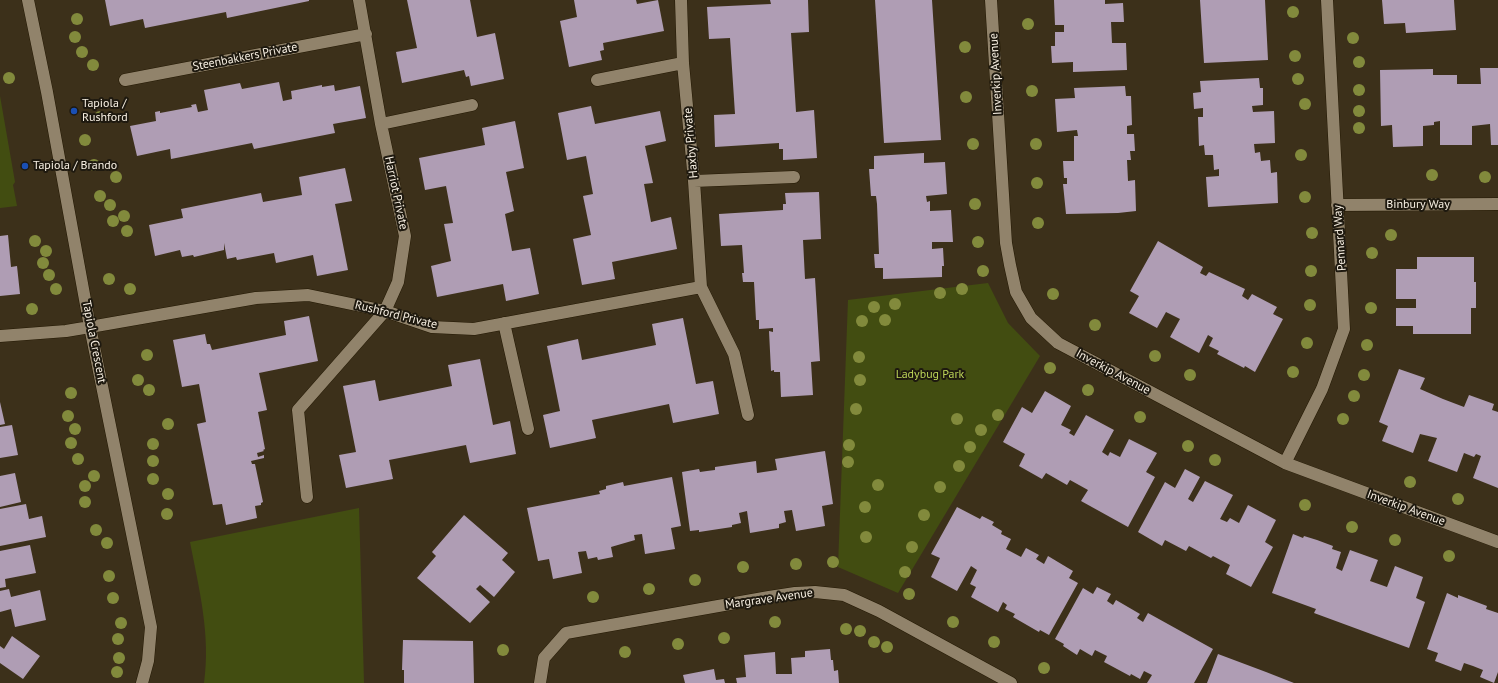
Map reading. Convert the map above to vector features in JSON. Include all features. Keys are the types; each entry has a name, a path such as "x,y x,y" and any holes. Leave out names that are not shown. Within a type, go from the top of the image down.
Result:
{"street":[{"name":"Tapiola Crescent","path":"28,0 47,92 90,327 151,627 148,661 142,683"},
{"name":"Harriot Private","path":"307,497 298,410 385,311 398,282 405,236 381,124 359,0"},
{"name":"Haxby Private","path":"680,0 683,63 694,181 701,287"},
{"name":"Inverkip Avenue","path":"991,0 1006,243 1016,292 1031,318 1058,343 1285,463 1498,542"},
{"name":"Pennard Way","path":"1285,463 1322,389 1344,329 1344,304 1337,205 1327,0"},
{"name":"Steenbakkers Private","path":"125,80 366,34"},
{"path":"597,80 683,63"},
{"path":"381,124 472,105"},
{"path":"694,181 794,177"},
{"name":"Binbury Way","path":"1337,205 1498,204"},
{"name":"Rushford Private","path":"0,336 66,331 256,298 308,295 385,311 432,327 474,329 701,287"},
{"path":"701,287 734,354 748,415"},
{"path":"504,323 528,429"},
{"name":"Margrave Avenue","path":"540,683 544,658 566,633 776,596 815,592 844,595 879,611 1011,683"}],"green space":[{"path":"0,96 15,182 13,185 17,206 0,208"},
{"name":"Ladybug Park","path":"988,283 1008,323 1040,356 898,593 838,567 848,300"},
{"path":"359,508 364,683 204,683 206,665 205,630 190,542"}],"building":[{"path":"105,0 309,1 227,18 226,12 145,28 143,19 110,26"},
{"path":"407,0 470,0 477,37 495,33 504,79 471,86 469,76 466,77 464,70 402,83 396,52 417,48"},
{"path":"574,0 636,0 637,4 658,0 664,31 603,43 604,50 600,51 602,60 569,67 560,21 577,17"},
{"path":"770,0 808,0 809,32 791,33 796,112 814,110 817,158 783,160 783,149 779,149 779,143 715,147 714,115 735,114 730,38 709,39 707,7 771,4"},
{"path":"875,0 932,0 941,140 884,143"},
{"path":"1054,0 1105,0 1105,4 1123,3 1124,22 1111,22 1112,43 1126,43 1127,70 1073,72 1073,62 1052,63 1051,46 1055,46 1055,32 1064,32 1064,25 1055,25"},
{"path":"1200,0 1265,0 1268,60 1204,63"},
{"path":"1382,0 1454,0 1456,30 1406,33 1405,23 1384,24"},
{"path":"1480,68 1498,68 1498,145 1491,145 1490,124 1472,126 1472,145 1440,145 1440,121 1434,122 1434,125 1423,126 1423,146 1393,147 1392,125 1381,126 1380,70 1433,69 1433,75 1457,75 1457,84 1481,84"},
{"path":"1259,78 1260,88 1263,88 1263,105 1252,106 1253,112 1274,111 1275,143 1254,144 1255,153 1260,152 1261,161 1270,160 1271,173 1277,172 1278,203 1208,207 1206,177 1219,176 1219,169 1214,170 1213,155 1205,155 1204,145 1199,146 1198,117 1203,117 1203,108 1194,109 1193,93 1201,92 1200,81"},
{"path":"279,82 283,101 292,99 291,91 322,85 322,87 334,85 335,91 360,86 366,118 333,124 335,133 254,149 252,143 171,159 170,149 137,156 130,126 156,121 155,112 160,111 160,113 192,107 191,105 196,104 198,112 208,110 204,90 240,83 242,89"},
{"path":"1125,86 1126,96 1131,96 1132,125 1127,126 1127,134 1134,134 1135,151 1130,151 1131,160 1127,160 1128,181 1135,180 1136,211 1118,213 1066,214 1063,184 1067,184 1067,178 1064,178 1063,161 1074,161 1074,136 1078,136 1077,130 1057,132 1055,99 1075,98 1074,88"},
{"path":"591,106 595,124 660,111 666,141 645,146 653,183 644,184 651,222 671,217 677,249 612,262 615,279 582,285 573,239 591,235 583,196 593,194 586,156 567,160 558,113"},
{"path":"515,121 524,168 506,172 514,211 505,214 512,251 530,248 539,294 506,301 503,284 437,297 431,266 451,261 444,224 453,223 446,186 425,190 419,158 485,145 482,128"},
{"path":"924,153 924,163 945,162 947,194 926,196 927,202 930,201 930,211 951,210 953,242 932,242 932,249 943,248 944,266 942,266 942,277 883,279 883,268 875,268 874,254 879,254 877,204 876,196 871,196 869,169 874,169 874,156"},
{"path":"345,168 352,201 335,204 348,270 317,276 313,255 276,263 274,253 237,260 236,257 227,259 224,243 224,250 194,257 193,255 182,257 180,250 155,256 149,225 183,218 181,209 261,193 263,202 302,195 299,177"},
{"path":"819,192 821,239 803,240 805,279 815,278 820,361 811,362 813,395 781,397 780,372 774,372 774,370 771,371 769,331 773,332 773,328 759,329 759,320 756,320 754,282 743,282 742,273 744,273 742,245 721,246 719,214 783,210 783,204 786,204 785,193"},
{"path":"8,235 11,267 17,266 20,294 0,296 0,236"},
{"path":"1158,241 1203,267 1200,273 1206,276 1209,272 1245,289 1242,296 1248,300 1252,294 1277,307 1273,314 1283,319 1255,372 1217,354 1219,351 1209,346 1213,338 1208,335 1199,353 1170,337 1180,319 1166,312 1157,328 1129,313 1139,296 1130,291"},
{"path":"1417,257 1474,257 1476,308 1471,308 1471,334 1413,334 1413,326 1396,326 1396,308 1416,308 1416,299 1396,299 1396,269 1417,269"},
{"path":"309,316 318,361 259,373 267,410 258,412 265,449 263,450 264,451 257,453 258,457 264,455 264,458 251,461 252,464 255,464 263,502 261,505 255,506 257,518 226,525 222,504 213,505 197,424 206,422 199,384 182,387 173,340 205,334 207,344 210,344 212,350 286,335 284,321"},
{"path":"683,318 696,384 713,381 719,414 673,423 669,404 592,420 596,438 550,448 543,415 560,411 547,346 578,339 582,360 656,345 652,324"},
{"path":"480,359 493,425 510,421 516,454 470,463 466,445 389,460 393,479 346,488 339,455 356,452 343,386 375,380 379,401 452,386 448,365"},
{"path":"1399,369 1425,378 1420,389 1464,407 1469,395 1494,404 1492,410 1498,412 1498,488 1473,478 1481,456 1476,454 1474,457 1464,453 1457,472 1428,461 1437,438 1420,434 1413,453 1382,441 1388,426 1379,422"},
{"path":"1045,391 1071,406 1061,425 1071,430 1069,433 1074,436 1086,415 1114,430 1102,452 1108,456 1110,452 1120,457 1129,439 1157,453 1146,472 1155,477 1128,527 1081,501 1088,490 1070,480 1067,485 1046,473 1042,479 1019,466 1025,454 1003,442 1022,407 1032,413"},
{"path":"0,402 5,424 0,425"},
{"path":"12,425 18,455 0,458 0,427"},
{"path":"825,451 833,504 822,506 825,526 796,531 792,510 784,511 786,522 779,524 779,528 750,533 747,511 739,513 741,523 732,525 732,527 699,532 699,530 690,531 682,472 699,469 700,472 715,470 715,467 756,461 757,473 777,470 775,459"},
{"path":"1185,469 1200,477 1188,499 1193,502 1205,481 1233,495 1220,519 1227,522 1230,518 1239,523 1248,505 1276,520 1265,542 1273,547 1251,587 1226,574 1230,565 1213,556 1211,558 1189,546 1186,551 1165,540 1162,546 1138,532 1165,482 1175,488"},
{"path":"15,473 21,502 0,507 0,476"},
{"path":"672,477 681,526 671,528 675,549 645,554 642,534 634,535 635,540 611,547 613,557 598,560 597,557 588,559 586,551 578,552 582,573 553,579 549,559 538,561 527,508 600,494 599,491 606,489 606,486 623,482 624,486"},
{"path":"26,504 29,519 42,516 46,537 0,546 0,509"},
{"path":"957,507 980,519 982,516 994,522 992,525 1002,531 1001,534 1011,539 1006,549 1021,557 1026,548 1039,555 1036,559 1044,564 1048,556 1073,571 1069,578 1078,583 1049,635 1040,630 1039,632 1013,617 1015,614 1005,609 1007,605 1003,602 998,612 971,597 976,587 970,584 977,570 971,566 957,591 931,577 940,558 931,554"},
{"path":"464,515 508,553 502,560 515,572 494,597 480,585 476,589 490,602 470,623 417,578 436,556 432,552"},
{"path":"1293,534 1303,538 1304,536 1333,546 1332,549 1341,552 1336,568 1342,571 1350,550 1378,560 1370,581 1387,587 1395,566 1423,577 1416,598 1425,602 1409,648 1314,613 1316,609 1272,593"},
{"path":"30,545 36,573 5,579 6,587 0,588 0,551"},
{"path":"1097,587 1111,594 1107,601 1113,605 1116,600 1140,614 1137,618 1143,622 1148,613 1213,649 1194,683 1147,683 1152,675 1144,671 1140,679 1131,674 1130,676 1104,662 1107,656 1095,650 1092,656 1080,649 1077,655 1063,646 1064,644 1055,639 1083,588 1093,594"},
{"path":"9,589 11,597 40,590 46,620 15,627 11,609 0,612 0,591"},
{"path":"1447,593 1458,598 1458,595 1487,606 1486,609 1498,613 1498,672 1494,683 1480,677 1483,670 1473,666 1464,663 1461,671 1435,661 1438,653 1427,649"},
{"path":"12,636 40,656 23,679 0,663 0,646 4,649"},
{"path":"403,640 473,641 474,683 404,683 404,670 402,670"},
{"path":"830,649 834,671 838,670 839,683 737,683 736,678 746,677 744,655 775,652 776,674 792,674 791,658 805,657 805,651"},
{"path":"1218,654 1266,672 1294,683 1207,683"},
{"path":"714,669 716,680 724,679 725,683 685,683 683,675"}],"place":[{"name":"Tapiola / Rushford","path":"74,111"},
{"name":"Tapiola / Brando","path":"25,166"}]}
